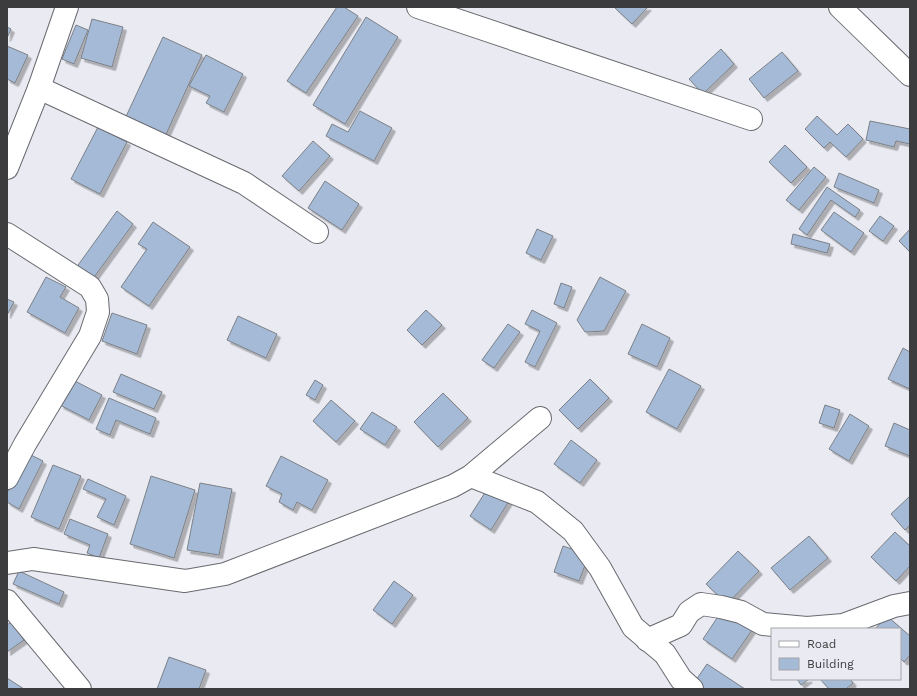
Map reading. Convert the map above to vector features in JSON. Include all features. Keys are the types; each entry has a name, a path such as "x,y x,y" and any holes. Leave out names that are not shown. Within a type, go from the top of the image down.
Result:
{"street":[{"path":"7,168 39,88 67,7"},
{"path":"418,7 456,13 750,119"},
{"path":"840,7 910,75"},
{"path":"39,88 244,183 317,232"},
{"path":"7,234 90,287 97,299 98,312 90,336 25,444 7,478"},
{"path":"7,563 32,559 185,581 225,574 453,486 471,476 540,418"},
{"path":"471,476 537,502 573,531 600,568 633,627 664,654 682,679 692,689"},
{"path":"7,601 80,689"},
{"path":"648,640 681,625 689,612 701,604 741,612 763,624 807,628 843,625 894,606 910,603"}],"building":[{"path":"337,7 344,7 358,16 306,93 287,81"},
{"path":"614,7 648,7 632,24"},
{"path":"366,17 398,37 345,124 313,105"},
{"path":"92,19 123,27 112,67 81,58"},
{"path":"76,25 88,30 74,64 62,59"},
{"path":"7,27 11,29 7,38"},
{"path":"163,37 202,55 163,141 123,123"},
{"path":"7,46 28,55 15,83 7,79"},
{"path":"721,49 734,64 703,94 689,79"},
{"path":"782,52 798,71 764,98 749,79"},
{"path":"206,55 243,74 224,112 206,103 210,96 189,86"},
{"path":"360,111 392,128 374,161 326,136 332,124 348,132"},
{"path":"817,116 837,135 848,124 863,139 846,157 830,142 824,148 805,129"},
{"path":"870,121 910,129 910,144 896,141 894,147 866,140"},
{"path":"98,127 127,142 100,194 71,179"},
{"path":"313,141 330,156 299,191 282,176"},
{"path":"785,145 807,167 791,183 769,162"},
{"path":"814,167 826,177 799,210 786,200"},
{"path":"839,173 879,190 874,203 834,187"},
{"path":"325,181 359,204 342,230 308,208"},
{"path":"827,187 860,210 855,217 831,200 807,235 799,229"},
{"path":"117,211 133,224 92,280 76,268"},
{"path":"834,212 864,233 851,252 821,230"},
{"path":"880,216 894,226 883,241 869,231"},
{"path":"153,222 190,247 149,306 121,287 147,249 138,244"},
{"path":"537,229 553,236 541,260 526,253"},
{"path":"910,229 910,250 909,251 899,241"},
{"path":"793,234 830,244 827,253 791,244"},
{"path":"46,277 66,287 60,297 79,308 65,333 27,312"},
{"path":"600,277 626,291 604,331 585,332 577,320"},
{"path":"561,283 572,287 564,308 554,304"},
{"path":"7,299 14,302 7,315"},
{"path":"426,310 442,325 422,345 407,330"},
{"path":"532,310 557,323 535,367 525,362 540,331 525,324"},
{"path":"112,313 147,325 137,354 102,341"},
{"path":"238,316 277,334 266,358 227,340"},
{"path":"508,324 520,332 494,368 482,360"},
{"path":"642,324 670,338 657,367 628,354"},
{"path":"903,348 910,352 910,389 888,379"},
{"path":"669,369 701,386 677,429 646,412"},
{"path":"121,374 162,392 154,409 113,392"},
{"path":"590,379 609,398 578,429 559,410"},
{"path":"73,380 102,395 89,420 60,405"},
{"path":"315,380 323,385 315,400 306,395"},
{"path":"443,393 468,418 438,447 414,422"},
{"path":"109,398 156,418 150,434 116,420 110,435 96,429"},
{"path":"331,400 355,421 336,442 313,421"},
{"path":"825,405 840,410 834,428 819,423"},
{"path":"372,412 397,427 385,445 360,429"},
{"path":"850,414 869,426 849,461 829,449"},
{"path":"894,423 910,430 910,456 885,446"},
{"path":"571,440 597,460 580,483 554,464"},
{"path":"27,453 43,461 19,509 7,502 7,493"},
{"path":"281,456 328,480 312,510 297,502 293,510 279,502 282,494 266,486"},
{"path":"53,465 81,476 59,529 31,517"},
{"path":"151,476 195,490 174,558 130,544"},
{"path":"88,479 126,496 114,525 97,517 106,499 83,489"},
{"path":"200,483 232,489 219,555 187,550"},
{"path":"488,488 509,501 491,530 470,516"},
{"path":"910,496 910,525 905,530 891,514"},
{"path":"70,519 108,534 99,558 87,553 90,545 64,534"},
{"path":"895,532 910,546 910,566 896,581 871,557"},
{"path":"809,536 828,558 790,590 771,568"},
{"path":"563,546 589,555 579,581 554,572"},
{"path":"738,551 759,571 727,604 706,584"},
{"path":"19,571 64,592 59,604 13,584"},
{"path":"394,581 413,595 392,624 373,610"},
{"path":"723,609 752,630 732,659 703,639"},
{"path":"887,616 901,628 876,628"},
{"path":"11,622 24,640 7,652 7,625"},
{"path":"901,628 910,636 910,655 904,662 901,659"},
{"path":"169,657 206,670 199,689 157,689"},
{"path":"707,664 745,689 703,689 694,683"},
{"path":"7,678 24,689 7,689"},
{"path":"798,680 808,680 801,685"},
{"path":"821,680 851,680 853,683 846,689 829,689"}]}
